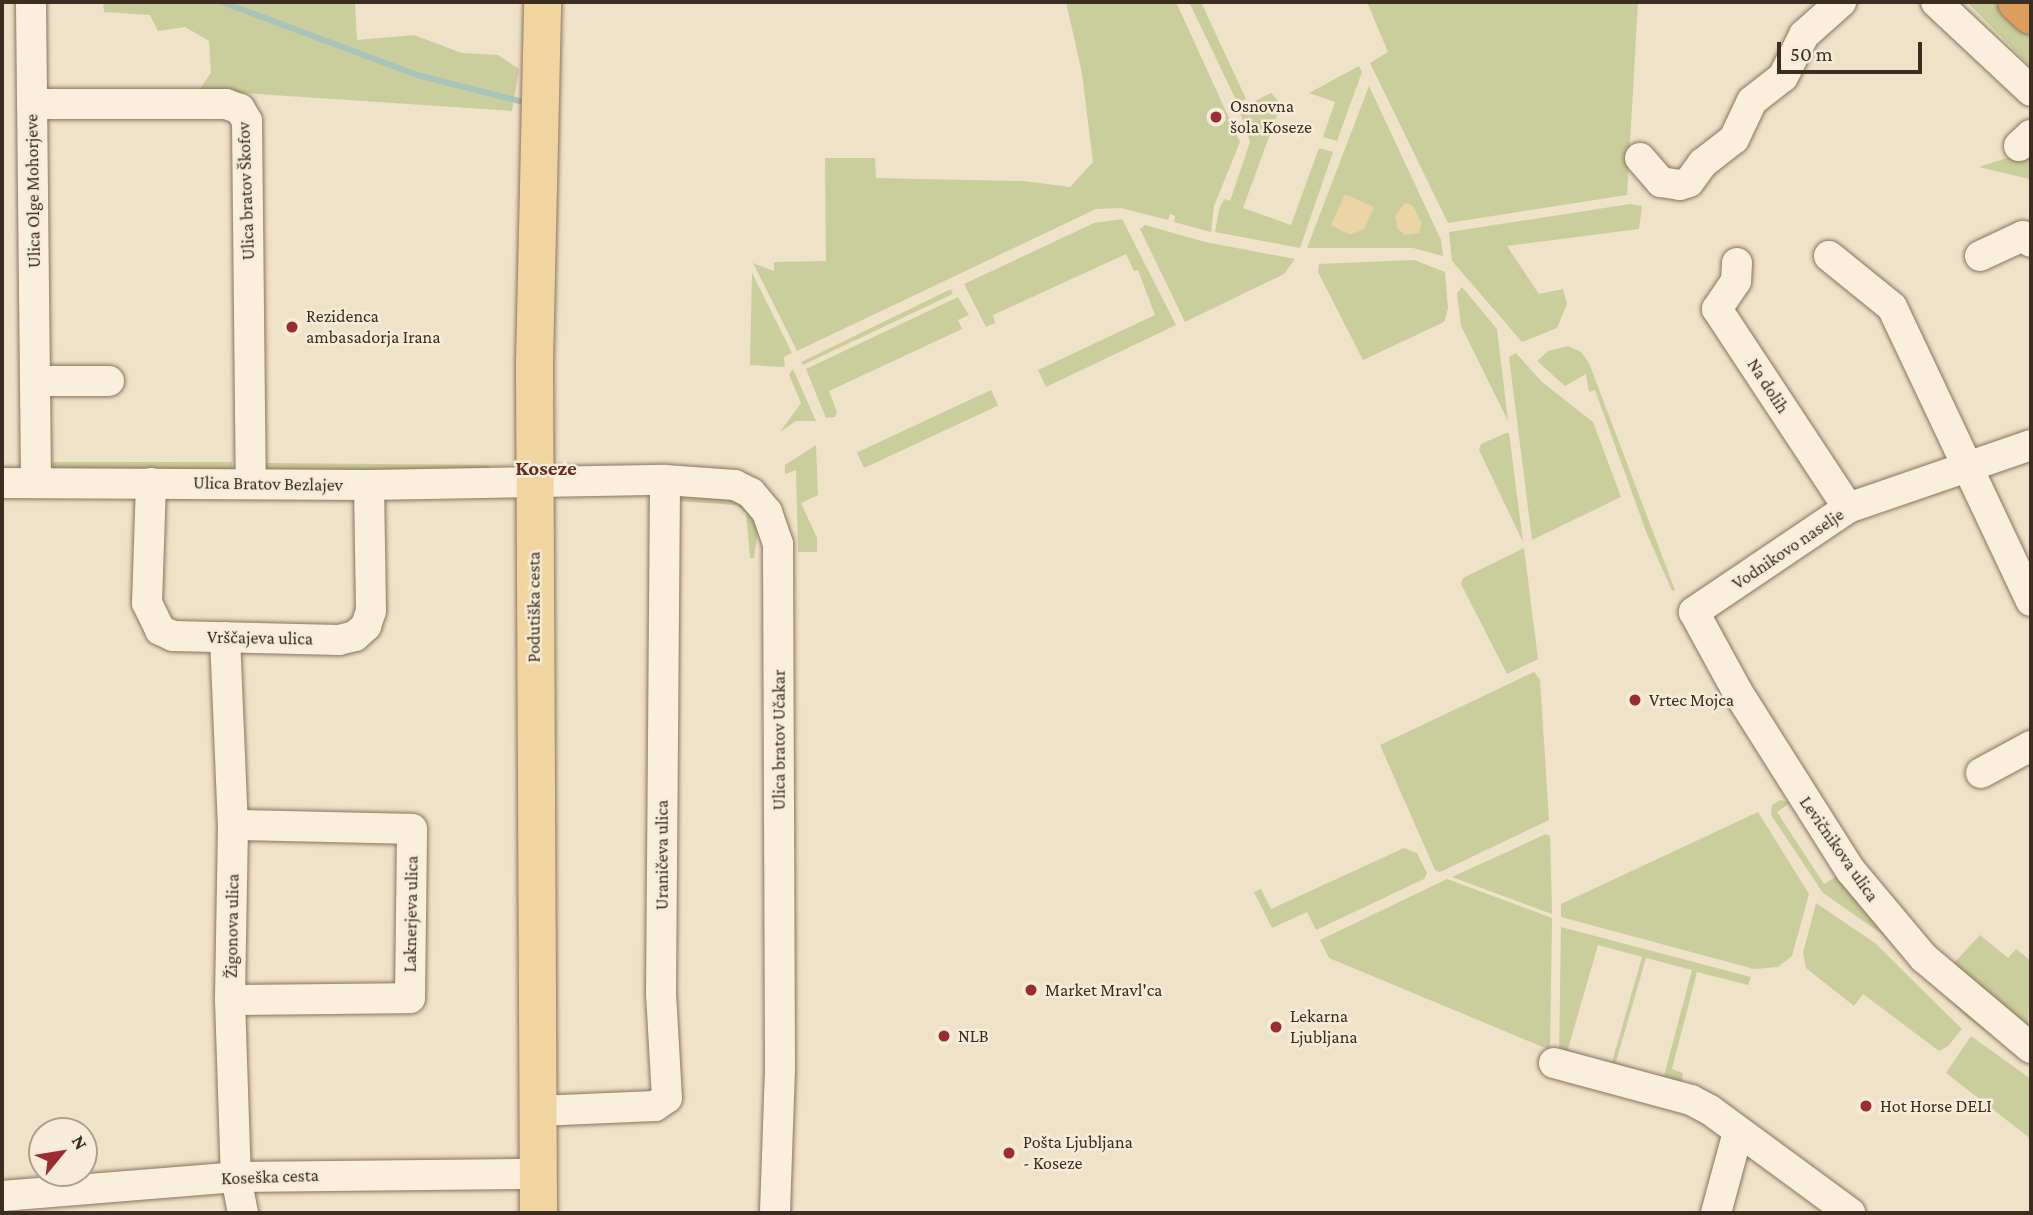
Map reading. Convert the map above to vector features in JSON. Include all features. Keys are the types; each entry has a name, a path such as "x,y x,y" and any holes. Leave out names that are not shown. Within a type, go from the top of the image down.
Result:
{"highway":[{"path":"2017,2 2031,15"}],"main road":[{"name":"Podutiška cesta","path":"538,1213 535,482 537,120 542,2"}],"street":[{"name":"Ulica Olge Mohorjeve","path":"31,2 36,483"},
{"path":"1640,158 1661,182 1680,186 1689,182 1703,163 1734,139 1752,101 1783,77 1804,35 1841,2"},
{"path":"1936,2 2031,91"},
{"name":"Ulica bratov Škofov","path":"32,104 226,104 240,108 247,121 251,483"},
{"path":"1980,256 2023,236 2031,242"},
{"path":"1829,256 1892,307 1965,467 2024,568 2031,601"},
{"name":"Na dolih","path":"1737,263 1736,281 1717,309 1848,508"},
{"path":"35,381 110,381"},
{"name":"Vodnikovo naselje","path":"1694,612 1848,508 2031,445"},
{"name":"Ulica bratov Učakar","path":"535,482 665,480 743,487 767,512 778,544 780,1069 775,1210"},
{"name":"Uraničeva ulica","path":"538,1111 655,1106 667,1098 661,993 665,480"},
{"name":"Ulica Bratov Bezlajev","path":"2,483 369,485 535,482"},
{"name":"Vrščajeva ulica","path":"151,484 147,603 151,618 173,636 339,640 355,636 366,625 371,611 369,485"},
{"name":"Levičnikova ulica","path":"1694,612 1737,691 1851,871 1924,958 1963,995 2031,1048"},
{"name":"Žigonova ulica","path":"225,637 233,825 230,1000 236,1177 243,1213"},
{"path":"1980,773 2031,746"},
{"name":"Laknerjeva ulica","path":"230,1000 410,998 412,829 233,825"},
{"path":"1554,1063 1691,1100 1850,1213"},
{"path":"1716,1213 1738,1132"},
{"name":"Koseška cesta","path":"2,1196 236,1177 539,1174"}],"green space":[{"path":"103,2 355,2 357,40 414,35 462,53 498,55 519,69 512,111 199,90 211,73 209,41 185,27 158,31 150,15 104,12"},
{"path":"1066,2 1176,2 1240,142 1214,206 1211,232 1174,222 1175,216 1170,214 1168,220 1121,208 1096,209 797,351 753,263 774,271 774,262 826,261 825,158 875,158 876,178 1024,181 1070,187 1093,162 1082,73"},
{"path":"1189,2 1201,2 1246,99 1237,102"},
{"path":"1367,2 1638,2 1627,195 1448,223 1370,63 1388,52"},
{"path":"1967,2 1994,2 2031,37 2031,67"},
{"path":"1359,66 1362,72 1337,141 1323,137 1335,102 1309,93"},
{"path":"1369,86 1441,240 1443,256 1413,248 1307,248"},
{"path":"1271,93 1281,104 1243,208 1291,225 1319,148 1333,152 1300,248 1215,232 1219,209 1224,199 1230,201 1250,142 1239,109"},
{"path":"2031,150 2029,179 1979,167"},
{"path":"1630,204 1642,206 1639,229 1507,246 1539,294 1563,289 1567,304 1557,328 1522,342 1452,261 1449,232"},
{"path":"1122,219 1176,325 1046,387 1038,370 1155,315 1138,270 1134,271 1126,254 993,315 995,323 986,327 964,284 1094,223"},
{"path":"1145,225 1205,242 1295,259 1284,274 1185,322 1140,229"},
{"path":"1414,260 1445,272 1448,308 1444,322 1363,360 1318,272 1319,264"},
{"path":"752,273 792,353 784,357 785,367 750,365"},
{"path":"1462,287 1497,329 1508,421 1461,326 1457,293"},
{"path":"951,289 953,294 803,365 801,362"},
{"path":"958,297 969,315 958,320 962,329 829,391 837,412 835,417 826,418 806,369"},
{"path":"1568,346 1581,352 1589,363 1675,590 1672,591 1647,534 1595,390 1589,392 1586,374 1565,386 1537,361 1548,351"},
{"path":"1516,353 1542,382 1593,422 1621,497 1532,540 1509,357"},
{"path":"793,369 816,421 796,421 780,432 801,403 789,375"},
{"path":"991,390 998,405 864,468 857,453"},
{"path":"1509,433 1523,542 1479,450 1481,444"},
{"path":"816,445 818,495 801,503 817,538 817,552 798,552 796,470 785,474 785,465"},
{"path":"53,462 232,462 232,471 53,471"},
{"path":"267,463 489,465 489,476 263,470"},
{"path":"720,488 760,516 754,558 750,558 746,513 736,505 676,501 684,490"},
{"path":"1524,548 1538,659 1507,674 1461,584 1463,578"},
{"path":"1534,672 1540,680 1549,820 1440,872 1435,870 1380,745"},
{"path":"1780,800 1790,803 1777,812 1824,884 1837,876 2031,1058 2031,1064 1969,1019 1882,934 1823,893 1771,815 1772,805"},
{"path":"1758,812 1809,894 1792,956 1778,967 1754,969 1561,917 1561,904"},
{"path":"1546,834 1550,836 1552,914 1452,877"},
{"path":"1404,848 1417,853 1427,873 1424,879 1316,930 1307,912 1272,928 1254,892 1261,889 1271,909"},
{"path":"1447,879 1552,918 1550,1050 1329,958 1320,940"},
{"path":"1816,903 1875,943 1962,1029 1948,1046 1939,1051 1863,994 1854,1006 1806,968 1803,953"},
{"path":"1561,927 1751,977 1748,985 1697,972 1672,1069 1683,1073 1681,1087 1650,1074 1664,1076 1692,970 1646,958 1616,1062 1631,1068 1600,1060 1612,1062 1642,957 1598,945 1568,1049 1580,1055 1559,1056"},
{"path":"1980,935 2008,958 2016,949 2031,961 2028,1026 1950,967"},
{"path":"1971,1036 2031,1079 2031,1139 1946,1073"}],"sand":[{"path":"1345,194 1374,207 1364,229 1350,235 1331,225"},
{"path":"1405,203 1412,205 1422,223 1419,233 1405,235 1398,229 1395,216"}],"waterway":[{"path":"222,2 417,75 520,101"}],"place":[{"name":"Osnovna šola Koseze","path":"1216,117"},
{"name":"Rezidenca ambasadorja Irana","path":"292,327"},
{"name":"Vrtec Mojca","path":"1635,700"},
{"name":"Market Mravl'ca","path":"1031,990"},
{"name":"Lekarna Ljubljana","path":"1276,1027"},
{"name":"NLB","path":"944,1036"},
{"name":"Hot Horse DELI","path":"1866,1106"},
{"name":"Pošta Ljubljana - Koseze","path":"1009,1153"}],"district":[{"name":"Koseze","path":"546,468"}]}
